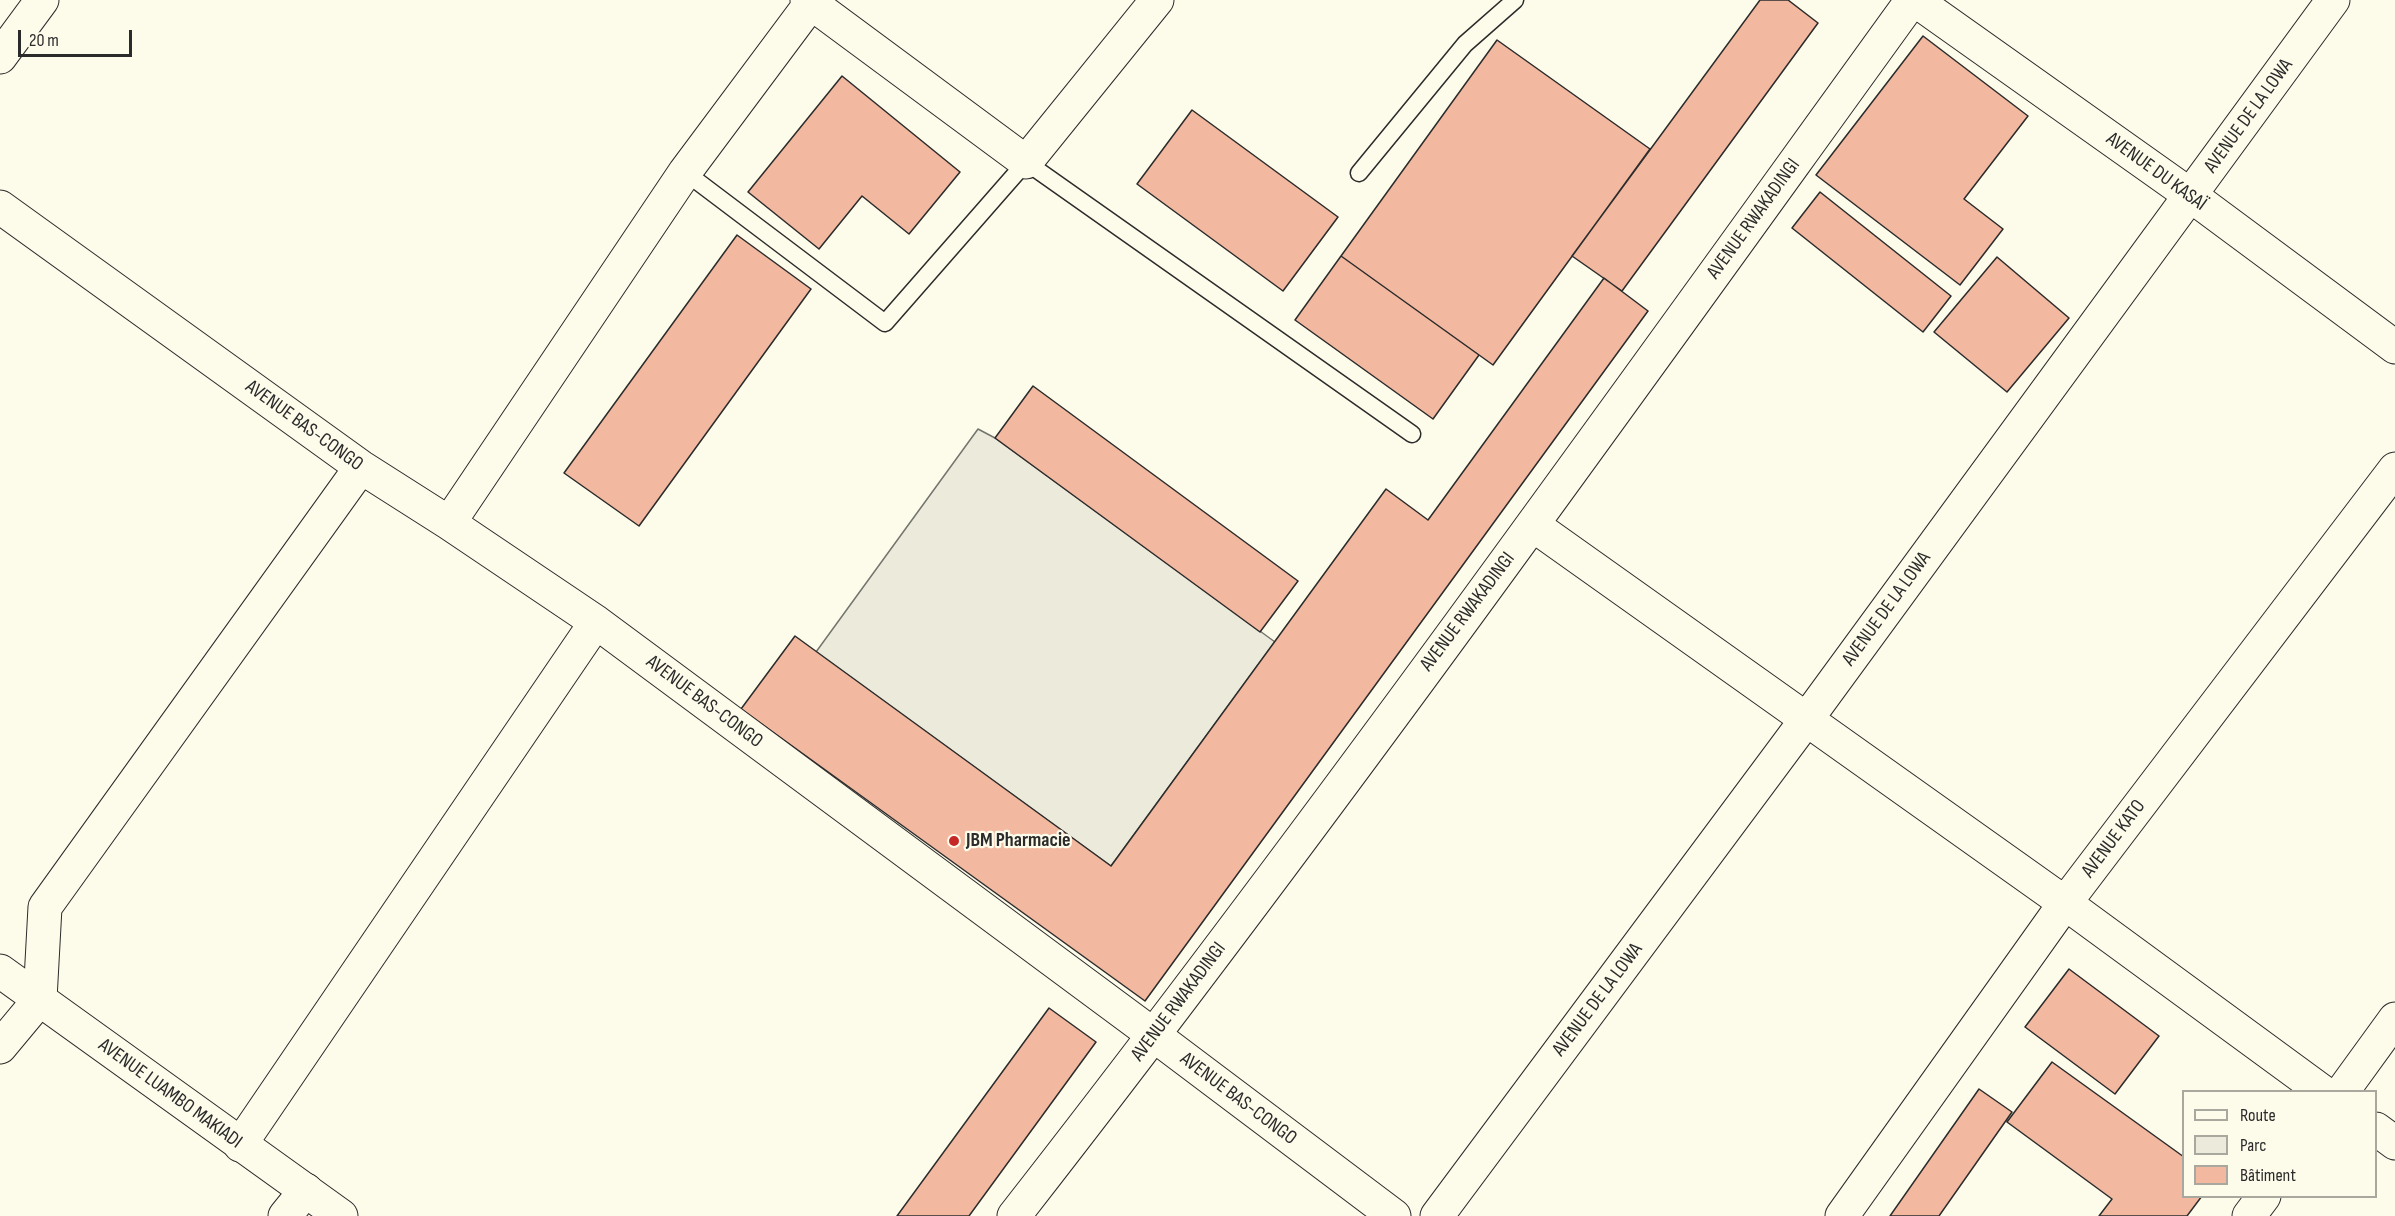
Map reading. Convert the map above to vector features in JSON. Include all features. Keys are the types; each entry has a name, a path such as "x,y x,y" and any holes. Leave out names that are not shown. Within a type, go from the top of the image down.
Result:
{"street":[{"path":"0,57 42,0"},
{"path":"449,523 685,172 809,1 1026,162 1157,0"},
{"name":"AVENUE DU KASAÏ","path":"1913,0 2190,195 2395,347"},
{"name":"AVENUE RWAKADINGI","path":"1014,1216 1155,1036 1533,525 1913,0"},
{"name":"AVENUE DE LA LOWA","path":"1437,1216 1806,720 2333,0"},
{"name":"AVENUE BAS-CONGO","path":"0,207 362,467 596,622 1394,1216"},
{"path":"0,1047 40,999 45,907 362,467"},
{"name":"AVENUE KATO","path":"1842,1216 2065,903 2395,469"},
{"path":"1533,525 2065,903 2320,1090"},
{"path":"240,1145 596,622"},
{"name":"AVENUE LUAMBO MAKIADI","path":"0,971 341,1216"},
{"path":"2343,1090 2395,1019"},
{"path":"2377,1130 2395,1143"},
{"path":"285,1216 306,1190"},
{"path":"2249,1216 2263,1198"}],"lane":[{"path":"1359,173 1465,44 1515,0"},
{"path":"685,172 885,323 1026,162 1412,434"}],"green space":[{"path":"978,429 995,438 1275,642 1111,866 816,652"}],"building":[{"path":"1760,0 1788,0 1818,23 1622,291 1572,256"},
{"path":"1923,36 2028,116 1964,199 2003,229 1960,285 1816,175"},
{"path":"1497,40 1650,149 1493,365 1341,256"},
{"path":"842,76 960,172 909,234 862,196 819,249 748,192"},
{"path":"1192,110 1338,217 1283,291 1137,184"},
{"path":"1820,192 1951,296 1923,332 1792,228"},
{"path":"737,235 811,289 639,526 564,473"},
{"path":"1341,256 1479,355 1433,419 1295,320"},
{"path":"1997,257 2069,318 2007,392 1934,332"},
{"path":"1604,278 1648,311 1145,1001 741,709 795,636 1111,866 1386,489 1428,520"},
{"path":"1033,386 1298,581 1260,632 995,438"},
{"path":"2069,969 2159,1036 2115,1094 2025,1027"},
{"path":"1049,1008 1096,1042 969,1216 897,1216"},
{"path":"2052,1062 2182,1156 2182,1198 2200,1198 2187,1216 2099,1216 2112,1199 2007,1122"},
{"path":"1979,1089 2012,1112 1939,1216 1890,1216"}],"place":[{"name":"JBM Pharmacie","path":"954,841"}]}
